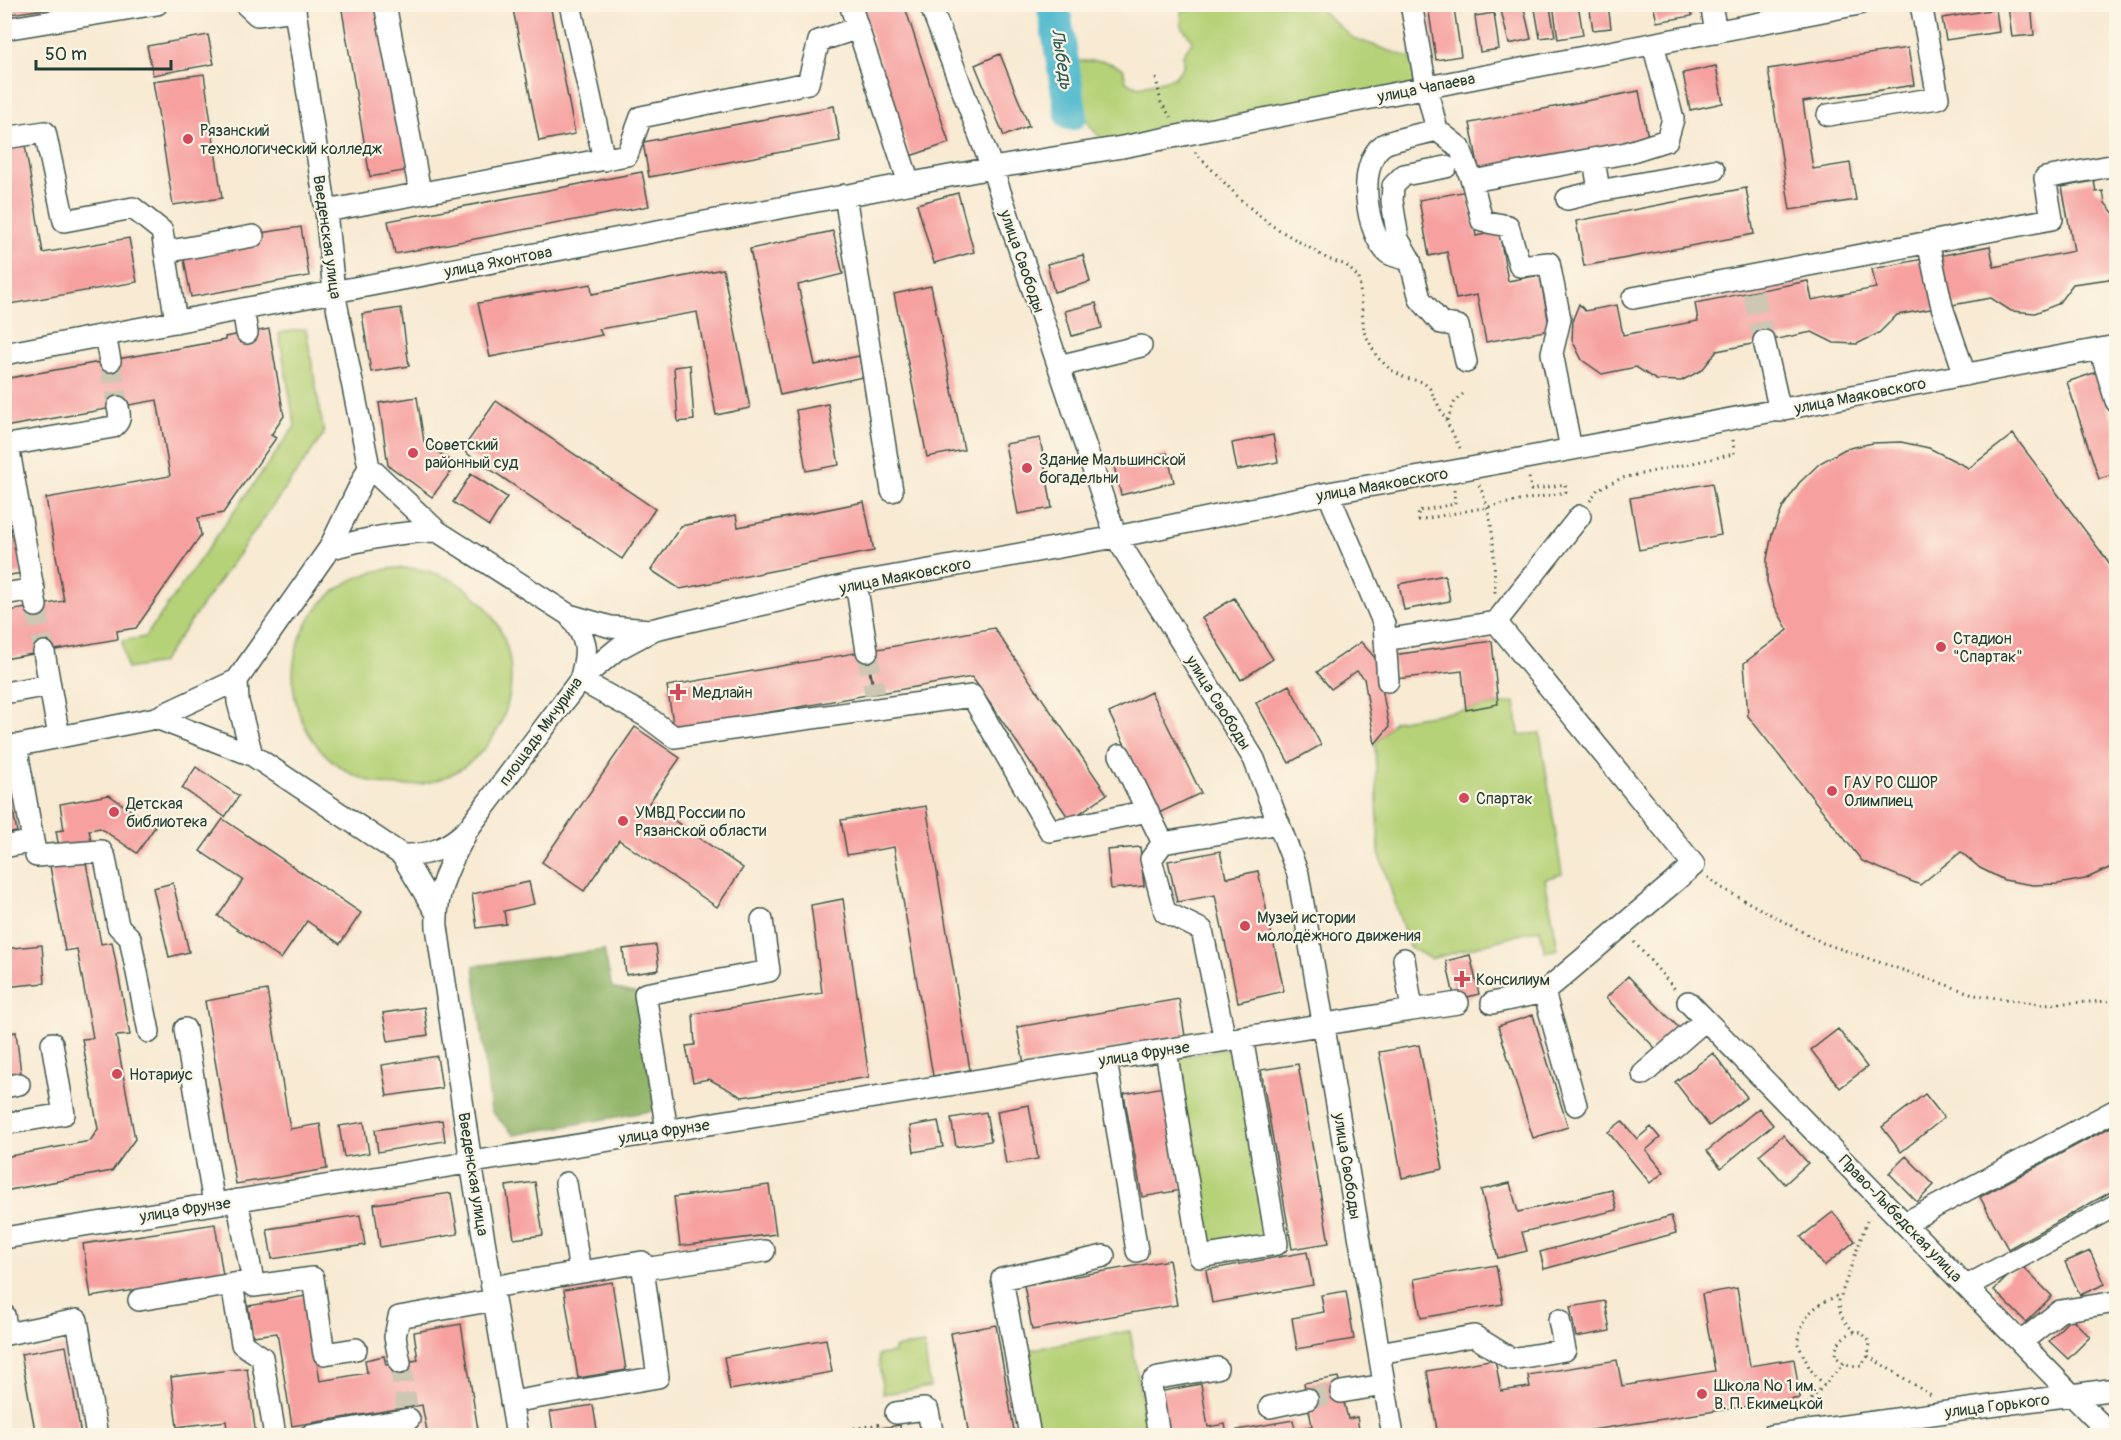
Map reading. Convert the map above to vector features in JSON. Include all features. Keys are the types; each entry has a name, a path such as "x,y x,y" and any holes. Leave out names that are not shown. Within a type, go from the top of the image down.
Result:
{"street":[{"path":"4,29 157,4"},
{"path":"245,4 257,15 294,7"},
{"path":"385,4 420,192"},
{"path":"570,4 604,160"},
{"path":"850,4 909,183"},
{"name":"улица Свободы","path":"930,4 992,168 1116,537 1254,759 1298,874 1393,1436"},
{"path":"1411,4 1426,87 1437,130 1461,148 1482,221 1508,226 1520,266 1549,264 1560,319 1552,353 1571,449"},
{"path":"1711,4 1716,32"},
{"name":"улица Чапаева","path":"992,168 1122,147 1860,4"},
{"path":"1828,115 1938,98 1921,4"},
{"name":"Введенская улица","path":"294,7 326,211 334,291 369,467"},
{"path":"326,211 627,155 641,117 808,83 819,41 858,28"},
{"path":"1472,181 1626,153 1667,140 1673,120 1653,44"},
{"path":"1410,260 1389,254 1377,239 1367,200 1368,176 1374,156 1383,145 1437,130"},
{"path":"4,138 45,132 64,221 133,208 162,231 176,322"},
{"path":"1594,159 1599,192"},
{"path":"1633,298 1752,284 1928,242 2052,219 2045,178 2116,165"},
{"path":"1446,167 1404,175 1393,186 1392,201 1398,238 1410,260 1420,299 1442,323 1458,326 1466,362"},
{"name":"улица Яхонтова","path":"4,354 992,168"},
{"path":"1566,199 1714,170"},
{"path":"845,195 892,491"},
{"path":"165,252 253,236"},
{"path":"1928,242 1942,307 1965,375"},
{"path":"243,309 247,333"},
{"path":"105,335 110,361"},
{"path":"1764,341 1780,411"},
{"path":"1059,366 1141,346"},
{"path":"2108,348 2116,401"},
{"name":"улица Маяковского","path":"569,615 611,627 650,630 856,583 1116,537 1328,493 1448,481 1509,461 2108,348"},
{"path":"21,591 6,445 113,427 118,423 120,417 118,407"},
{"path":"149,1032 130,938 118,926 105,858 101,851 36,856 10,747 156,718 237,680 329,549 369,467 437,531"},
{"path":"1328,493 1384,624 1388,681"},
{"path":"1385,640 1496,622 1580,516"},
{"path":"329,549 364,539 406,532 437,531"},
{"name":"площадь Мичурина","path":"402,855 421,856 454,843 468,830 580,680 584,665 586,645 578,627 569,615 437,531"},
{"path":"856,583 867,651"},
{"path":"1492,1003 1544,992 1694,865 1496,622"},
{"name":"улица Маяковского","path":"580,680 616,650 650,630"},
{"path":"44,652 59,737"},
{"path":"237,680 238,702 252,755"},
{"path":"580,680 646,716 674,737 877,702 972,696 1050,831 1148,811"},
{"path":"4,693 50,685"},
{"path":"156,718 252,755 402,855"},
{"path":"1120,754 1163,843"},
{"path":"1166,1050 1200,1257 1277,1244 1234,1039 1202,930 1165,912 1152,859 1163,843 1279,823"},
{"name":"Введенская улица","path":"468,830 445,871 436,912 471,1163 517,1436"},
{"path":"4,847 33,841"},
{"name":"Введенская улица","path":"402,855 436,912"},
{"path":"667,1131 645,994 769,971 762,920"},
{"path":"1404,959 1412,1010"},
{"path":"1544,992 1576,1105"},
{"name":"Право-Лыбедская улица","path":"1682,996 2112,1436"},
{"name":"улица Фрунзе","path":"4,1238 1458,1003"},
{"path":"1643,1074 1705,1020"},
{"path":"185,1029 214,1204"},
{"path":"4,1124 64,1113 52,1043"},
{"path":"1106,1060 1137,1251"},
{"path":"1905,1223 2116,1110"},
{"path":"566,1183 580,1272"},
{"path":"237,1200 242,1283 242,1344 262,1357 275,1436"},
{"path":"1967,1286 2116,1205"},
{"path":"643,1269 764,1251"},
{"path":"1030,1436 1002,1279 1104,1256"},
{"path":"400,1363 395,1337 399,1317 580,1272 642,1262 643,1322 658,1377 511,1402"},
{"path":"139,1300 242,1283 254,1286 313,1278 324,1354 356,1348"},
{"path":"2021,1342 2060,1311 2116,1302"},
{"path":"5,1328 77,1320 97,1436"},
{"path":"1379,1353 1474,1336 1511,1359 1565,1350 1559,1320"},
{"path":"1160,1436 1151,1386 1153,1381 1158,1378 1217,1368"},
{"path":"1341,1392 1384,1385"},
{"name":"улица Горького","path":"1771,1436 1803,1427 2116,1389"},
{"path":"1270,1407 1307,1399"},
{"path":"896,1413 928,1411 933,1436"},
{"path":"309,1436 409,1421"}],"path":[{"path":"1156,78 1161,103 1174,122"},
{"path":"1194,151 1243,202 1271,225 1328,259 1346,265 1359,278 1364,332 1377,357 1391,370 1406,378 1423,382 1430,389 1447,420 1455,401 1463,394"},
{"path":"1580,516 1598,489 1622,478 1734,454 1733,434"},
{"path":"1448,481 1455,504 1418,511 1419,520 1566,492 1565,484 1531,490 1528,475"},
{"path":"1487,502 1493,549 1496,622"},
{"path":"1694,865 1720,887 1823,943 1976,995 2041,1004 2116,1001"},
{"path":"1620,927 1682,996"},
{"path":"1855,1332 1839,1314 1841,1294 1867,1221"},
{"path":"1824,1385 1810,1369 1797,1342 1803,1322 1818,1304 1841,1294"},
{"path":"1861,1332 1870,1342 1868,1356 1861,1366 1850,1366 1835,1355 1836,1346 1842,1337 1861,1332"},
{"path":"1868,1356 1935,1397"},
{"path":"1803,1427 1824,1385 1844,1363"},
{"path":"850,1436 849,1429 886,1424 896,1413"}],"green space":[{"path":"1314,4 1353,38 1413,59 1419,84 1105,142 1085,118 1077,99 1072,68 1080,61 1104,61 1123,68 1126,82 1139,87 1174,78 1183,67 1183,54 1193,41 1182,27 1181,11 1217,5"},
{"path":"306,329 324,434 161,663 127,669 122,641 145,637 295,426 279,333"},
{"path":"413,568 444,576 463,586 479,600 493,616 503,635 511,666 511,688 503,719 493,738 479,754 463,768 444,778 413,786 391,786 360,778 341,768 311,738 301,719 295,698 293,666 301,635 311,616 341,586 360,576 381,570"},
{"name":"Спартак","path":"1515,702 1519,735 1540,733 1562,874 1545,879 1558,949 1545,952 1540,929 1431,959 1409,947 1379,852 1375,744 1394,721"},
{"path":"604,950 612,988 638,994 656,1110 514,1135 491,1111 474,966"},
{"path":"1242,1046 1274,1241 1204,1253 1172,1058"},
{"path":"1130,1331 1148,1435 1037,1435 1022,1351"},
{"path":"924,1344 930,1387 883,1394 878,1355 894,1353 894,1348"}],"building":[{"path":"4,4 64,4 64,6 4,15"},
{"path":"341,4 381,4 409,170 370,177"},
{"path":"512,4 550,4 575,134 539,141"},
{"path":"861,4 904,4 949,143 910,156"},
{"path":"1523,4 1531,39 1509,44 1500,6"},
{"path":"1553,4 1578,4 1583,35 1558,39"},
{"path":"1589,4 1608,4 1611,28 1593,30"},
{"path":"1653,4 1690,4 1692,16 1657,22"},
{"path":"2031,4 2034,35 2012,37 2008,6"},
{"path":"1550,7 1555,36 1540,38 1535,9"},
{"path":"1454,8 1461,56 1436,60 1429,12"},
{"path":"1996,9 1999,32 1946,40 1942,18"},
{"path":"1494,13 1499,49 1480,52 1475,16"},
{"path":"208,35 214,64 153,75 147,46"},
{"path":"1908,48 1914,85 1803,102 1813,169 1850,163 1856,200 1790,210 1768,69"},
{"path":"1000,54 1029,126 1004,136 975,65"},
{"path":"1716,66 1723,103 1690,110 1683,73"},
{"name":"Рязанский технологический колледж","path":"204,74 222,198 173,205 153,81"},
{"path":"1639,91 1648,138 1479,170 1470,123"},
{"path":"834,106 840,141 649,177 643,142"},
{"path":"25,145 43,253 129,238 137,282 10,304 4,270 4,149"},
{"path":"642,172 649,206 395,254 388,221"},
{"path":"2094,181 2096,192 2103,191 2105,203 2116,216 2116,268 2109,279 2073,284 2058,304 2035,313 2011,311 1991,298 1897,315 1879,333 1857,344 1834,343 1812,332 1717,351 1702,370 1681,381 1656,380 1636,367 1602,374 1582,360 1572,340 1573,319 1579,304 1585,311 1617,305 1623,335 1698,321 1695,303 1808,281 1812,300 1876,288 1872,269 1990,246 1994,267 2074,251 2062,187"},
{"path":"1746,188 1754,234 1584,266 1576,221"},
{"path":"1467,191 1476,236 1499,231 1508,281 1540,275 1550,330 1486,342 1477,295 1456,299 1447,252 1429,256 1419,200"},
{"path":"958,193 974,252 934,263 917,204"},
{"path":"301,227 309,276 191,297 184,259 255,246 253,234"},
{"path":"833,231 843,274 798,285 815,365 859,356 863,377 780,395 750,249"},
{"path":"1083,255 1090,282 1054,292 1047,264"},
{"path":"723,269 750,408 716,415 697,312 599,329 602,335 490,357 478,303 591,284 592,294"},
{"path":"931,286 964,450 927,457 894,294"},
{"path":"1096,303 1102,328 1072,336 1065,311"},
{"path":"401,308 409,366 371,372 362,314"},
{"path":"269,329 284,416 271,435 276,438 223,513 198,518 201,535 136,628 117,631 118,639 4,659 4,612 64,601 46,498 170,476 157,400 4,427 4,379 225,340 225,337"},
{"path":"690,365 694,420 678,422 674,367"},
{"path":"2097,372 2116,431 2116,474 2099,479 2067,382"},
{"name":"Советский районный суд","path":"417,397 424,442 456,465 432,497 388,465 379,403"},
{"path":"496,401 655,509 622,559 462,450"},
{"path":"828,404 839,465 806,471 796,410"},
{"name":"Стадион \"Спартак\"","path":"2013,434 2116,572 2116,861 2109,868 2085,879 2058,884 2033,885 2004,880 1980,868 1961,852 1920,885 1862,861 1748,716 1744,663 1788,630 1774,605 1767,582 1767,559 1772,534 1783,507 1799,483 1820,463 1845,449 1873,443 1901,442 1929,448 1969,468"},
{"path":"1273,435 1278,462 1237,470 1232,443"},
{"name":"Здание Мальшинской богадельни","path":"1040,438 1052,508 1018,514 1005,444"},
{"path":"1167,453 1174,482 1121,495 1114,466"},
{"path":"471,474 507,497 489,526 453,502"},
{"path":"1712,483 1721,535 1639,550 1630,498"},
{"path":"864,502 874,551 680,589 651,570 681,526 736,515 738,527"},
{"path":"16,528 23,573 4,576 4,530"},
{"path":"1445,575 1450,601 1404,610 1399,584"},
{"path":"1234,598 1273,659 1241,680 1202,618"},
{"path":"994,628 1107,794 1070,820 972,677 875,694 867,651"},
{"path":"1492,641 1498,704 1466,710 1462,671 1396,679 1393,655"},
{"path":"1361,642 1377,660 1389,727 1375,744 1364,678 1357,671 1331,689 1317,672"},
{"path":"866,651 873,694 674,729 667,686"},
{"path":"1289,685 1321,745 1289,763 1256,703"},
{"path":"1151,692 1201,793 1159,813 1109,713"},
{"name":"УМВД России по Рязанской области","path":"635,727 680,758 649,803 743,868 717,907 619,840 584,891 542,862"},
{"path":"196,767 239,796 225,817 182,788"},
{"path":"10,794 17,832 4,834 4,795"},
{"path":"109,795 155,827 137,853 100,828 89,830 92,844 83,846 101,944 112,942 130,1035 116,1036 135,1139 112,1171 4,1191 4,1157 90,1141 98,1129 82,1039 93,1038 77,949 65,951 50,866 62,864 56,831 64,830 60,804"},
{"path":"926,806 970,1070 933,1076 894,847 847,855 841,820"},
{"path":"223,819 361,913 340,944 307,921 281,959 218,916 243,880 200,851"},
{"path":"1140,847 1144,886 1111,889 1107,850"},
{"name":"Музей истории молодёжного движения","path":"1220,851 1226,878 1258,871 1284,991 1238,1002 1215,895 1177,902 1168,861"},
{"path":"529,882 534,904 504,911 506,924 477,928 472,894"},
{"path":"173,883 189,952 169,957 153,888"},
{"path":"843,899 869,1077 742,1097 709,1079 693,1082 686,1046 695,1045 693,1014 822,993 811,905"},
{"path":"42,945 45,983 4,987 4,949"},
{"path":"656,945 659,970 626,975 623,949"},
{"path":"1470,955 1479,994 1455,1000 1446,961"},
{"path":"1628,976 1680,1029 1658,1051 1606,998"},
{"path":"267,990 290,1129 320,1124 327,1169 236,1184 205,1001"},
{"path":"1179,999 1185,1036 1024,1064 1017,1027"},
{"path":"424,1007 428,1035 388,1041 383,1013"},
{"path":"1533,1015 1568,1127 1533,1138 1498,1026"},
{"path":"1838,1029 1867,1067 1840,1088 1811,1050"},
{"path":"16,1032 21,1073 5,1075 5,1034"},
{"path":"1419,1045 1443,1169 1402,1178 1379,1052"},
{"path":"1713,1053 1747,1097 1709,1126 1675,1082"},
{"path":"437,1056 442,1088 387,1096 382,1065"},
{"path":"1298,1064 1329,1243 1292,1249 1261,1070"},
{"path":"1164,1087 1182,1190 1142,1197 1124,1094"},
{"path":"1925,1094 1944,1118 1901,1152 1882,1127"},
{"path":"1029,1105 1038,1159 1006,1164 997,1111"},
{"path":"1759,1108 1773,1125 1721,1168 1707,1151"},
{"path":"986,1112 991,1141 956,1147 951,1118"},
{"path":"442,1120 445,1141 378,1152 375,1130"},
{"path":"938,1121 943,1147 914,1152 910,1126"},
{"path":"1622,1121 1637,1139 1651,1127 1660,1138 1646,1150 1664,1172 1650,1183 1608,1132"},
{"path":"364,1122 369,1153 344,1157 339,1126"},
{"path":"2116,1124 2116,1189 2008,1249 1980,1197"},
{"path":"1783,1135 1808,1163 1785,1184 1759,1155"},
{"path":"1906,1156 1934,1185 1917,1202 1889,1173"},
{"path":"535,1182 543,1235 514,1239 506,1186"},
{"path":"1510,1183 1518,1212 1612,1190 1617,1210 1522,1232 1527,1251 1498,1258 1481,1190"},
{"path":"769,1185 776,1234 680,1246 674,1197"},
{"path":"451,1193 458,1234 380,1247 374,1204"},
{"path":"1833,1212 1855,1241 1824,1266 1801,1237"},
{"path":"360,1215 365,1245 272,1259 267,1229"},
{"path":"1671,1216 1676,1233 1544,1269 1540,1252"},
{"path":"215,1224 223,1276 91,1297 83,1244"},
{"path":"2090,1251 2105,1284 2080,1295 2065,1262"},
{"path":"1307,1252 1313,1285 1212,1303 1206,1270"},
{"path":"1169,1260 1177,1305 1032,1330 1024,1285"},
{"path":"2020,1264 2052,1296 2026,1322 1994,1290"},
{"path":"1496,1265 1503,1304 1421,1318 1414,1279"},
{"path":"612,1282 626,1370 578,1378 564,1290"},
{"path":"1737,1288 1750,1366 1794,1359 1800,1398 1553,1436 1438,1436 1427,1371 1495,1359 1501,1391 1530,1387 1528,1375 1617,1360 1622,1386 1715,1371 1702,1294"},
{"path":"1346,1291 1354,1339 1297,1349 1292,1318 1324,1312 1321,1295"},
{"path":"306,1296 320,1381 367,1373 365,1360 384,1356 386,1365 418,1360 414,1332 461,1324 479,1436 428,1436 422,1405 292,1426 277,1333 253,1336 248,1306"},
{"path":"1605,1301 1610,1331 1576,1337 1570,1307"},
{"path":"2071,1318 2090,1337 2068,1359 2049,1341"},
{"path":"996,1325 1015,1436 969,1436 951,1333"},
{"path":"826,1339 832,1372 730,1390 724,1357"},
{"path":"66,1346 81,1436 36,1436 21,1354"},
{"path":"247,1368 256,1436 228,1436 226,1421 177,1427 171,1377"},
{"path":"1338,1377 1348,1419 1357,1417 1360,1436 1238,1436 1237,1430 1293,1420 1295,1429 1312,1426 1304,1383"},
{"path":"1201,1384 1208,1427 1225,1424 1227,1436 1165,1436 1158,1392"},
{"path":"593,1405 598,1436 554,1436 550,1412"},
{"path":"900,1425 901,1436 854,1436 853,1432"}],"waterway":[{"name":"Лыбедь","path":"1053,4 1071,114"}],"tunnel":[{"path":"1753,292 1764,341"},
{"path":"110,361 118,407"},
{"path":"36,606 44,652"},
{"path":"867,651 875,694"},
{"path":"400,1363 407,1407"},
{"path":"1307,1399 1341,1392"}],"place":[{"name":"Рязанский технологический колледж","path":"188,139"},
{"name":"Советский районный суд","path":"413,453"},
{"name":"Здание Мальшинской богадельни","path":"1027,468"},
{"name":"Стадион \"Спартак\"","path":"1941,647"},
{"name":"Медлайн","path":"678,692"},
{"name":"ГАУ РО СШОР Олимпиец","path":"1832,791"},
{"name":"Спартак","path":"1464,798"},
{"name":"Детская библиотека","path":"114,812"},
{"name":"УМВД России по Рязанской области","path":"623,821"},
{"name":"Музей истории молодёжного движения","path":"1245,926"},
{"name":"Консилиум","path":"1462,979"},
{"name":"Нотариус","path":"117,1074"},
{"name":"Школа № 1 им. В. П. Екимецкой","path":"1702,1394"}]}
